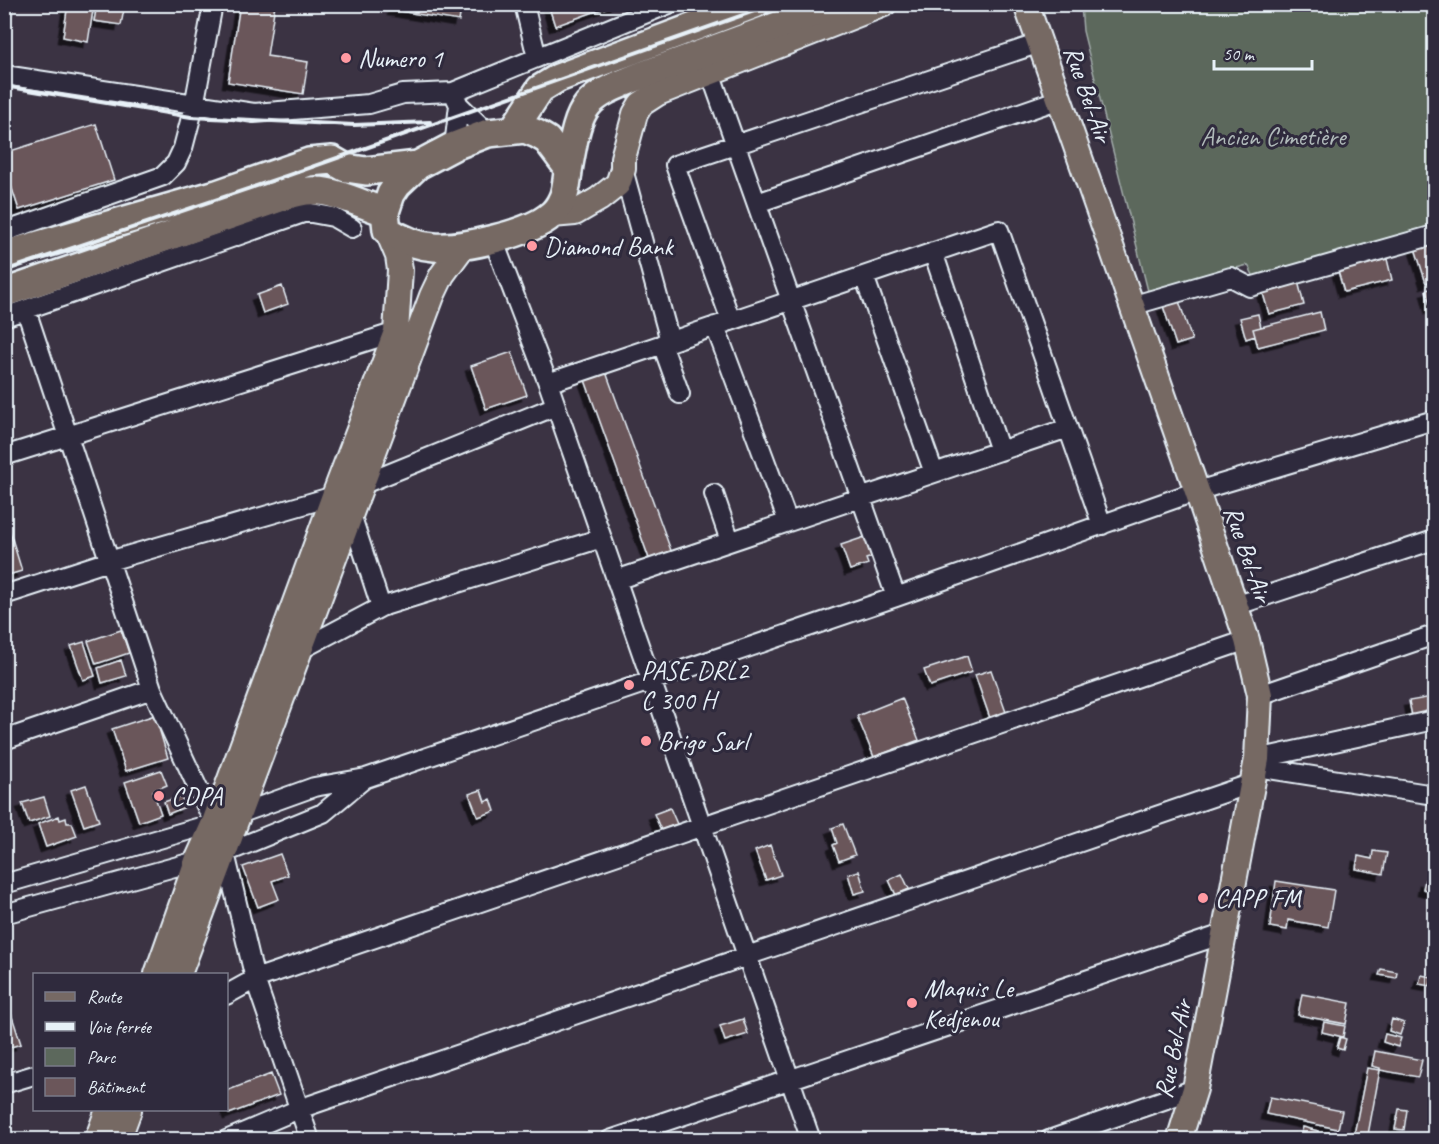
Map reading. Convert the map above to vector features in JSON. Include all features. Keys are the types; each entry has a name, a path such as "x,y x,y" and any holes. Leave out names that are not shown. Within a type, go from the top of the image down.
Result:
{"highway":[{"path":"501,132 540,89 558,78 755,4"},
{"path":"4,293 269,201 319,190 337,194 386,221 407,241 421,246 435,248 493,239 552,215 563,199 577,123 582,111 592,99 654,71 838,4"},
{"path":"386,221 391,194 418,165 454,146 501,132 525,129 547,140 568,168"},
{"path":"4,255 217,194 309,162 332,160 346,168 366,171 418,165"}],"main road":[{"path":"552,215 575,213 599,199 620,177 635,114 641,104 658,93 884,4"},
{"name":"Rue Bel-Air","path":"1026,4 1197,492 1247,640 1260,695 1255,770 1226,933 1195,1089 1179,1140"},
{"path":"568,168 580,187 591,192 620,177"},
{"path":"180,973 298,651 396,332 400,270 398,256 386,221"},
{"path":"158,973 197,861 342,504 361,485 432,296 442,275 464,245"},
{"path":"96,1140 108,1111"},
{"path":"118,1140 129,1111"}],"street":[{"path":"4,232 163,176 176,163 183,148 194,106 213,4"},
{"path":"524,4 537,58"},
{"path":"456,99 537,58 669,4"},
{"path":"788,522 723,323 675,165 1040,43"},
{"path":"710,72 897,597"},
{"path":"4,75 194,106 254,113 369,104 403,94 456,99 501,132"},
{"path":"454,146 456,99"},
{"path":"757,203 1060,99"},
{"path":"620,177 680,394"},
{"path":"4,317 306,212 333,217 352,228"},
{"path":"548,383 999,230 1102,525"},
{"path":"1131,306 1231,278 1250,287 1434,235"},
{"path":"493,239 548,383 811,1140"},
{"path":"933,252 1000,451"},
{"path":"864,276 934,473"},
{"path":"26,310 152,689 214,823"},
{"path":"4,456 396,332"},
{"path":"361,485 556,406"},
{"path":"4,884 214,823 314,787 366,778 1197,492 1434,420"},
{"path":"616,579 1068,428"},
{"path":"714,494 730,541"},
{"path":"4,595 110,561 342,504 381,607"},
{"path":"298,651 381,607 602,538"},
{"path":"1235,606 1434,540"},
{"path":"1260,695 1434,635"},
{"path":"228,994 255,979 1247,640"},
{"path":"4,740 152,689"},
{"path":"226,1140 300,1109 747,956 1255,770 1434,720"},
{"path":"1255,770 1434,795"},
{"path":"4,914 225,853 323,813 366,778"},
{"path":"225,853 255,979 310,1140"},
{"path":"610,1140 1226,933"},
{"path":"4,1084 33,1075"},
{"path":"1049,1140 1195,1089"}],"green space":[{"name":"Ancien Cimetière","path":"1081,5 1434,5 1434,230 1254,277 1248,265 1148,291 1083,31"}],"building":[{"path":"4,4 13,4 12,14 4,13"},
{"path":"68,4 94,4 88,42 63,37"},
{"path":"97,4 125,4 121,25 94,21"},
{"path":"240,4 275,4 267,56 308,62 303,94 228,82"},
{"path":"394,4 462,4 459,21 393,10"},
{"path":"548,4 616,4 555,26"},
{"path":"96,124 114,180 19,210 4,164 4,153"},
{"path":"1434,243 1434,280 1426,283 1415,248"},
{"path":"1387,259 1392,280 1344,292 1338,271"},
{"path":"1298,281 1304,305 1269,314 1262,290"},
{"path":"282,286 288,304 263,313 257,295"},
{"path":"1434,288 1434,308 1431,309 1426,290"},
{"path":"1179,301 1192,340 1176,345 1163,306"},
{"path":"1320,312 1324,330 1258,347 1253,329"},
{"path":"1258,314 1261,327 1253,329 1255,336 1246,339 1240,318"},
{"path":"512,352 527,395 486,409 471,366"},
{"path":"606,372 673,556 651,564 585,380"},
{"path":"10,532 22,571 5,576 4,533"},
{"path":"865,537 872,557 866,559 868,564 850,570 841,545"},
{"path":"121,630 129,653 96,664 88,641"},
{"path":"84,642 95,676 83,680 71,646"},
{"path":"967,656 972,672 930,686 924,670"},
{"path":"121,660 126,676 102,683 98,668"},
{"path":"991,670 1007,715 991,721 975,675"},
{"path":"1432,697 1434,712 1412,716 1409,701"},
{"path":"902,698 919,740 874,757 857,716"},
{"path":"155,715 168,758 126,771 112,729"},
{"path":"161,770 167,785 153,791 161,814 139,822 125,782"},
{"path":"86,785 99,821 84,826 71,790"},
{"path":"481,790 485,802 491,799 495,811 478,817 469,794"},
{"path":"181,796 185,807 168,814 164,802"},
{"path":"44,797 50,816 29,823 22,803"},
{"path":"670,808 677,824 661,830 654,814"},
{"path":"59,816 60,820 66,818 67,823 72,823 77,836 46,847 38,824"},
{"path":"843,824 855,855 839,861 833,845 837,843 832,828"},
{"path":"770,845 781,875 766,880 755,851"},
{"path":"1373,851 1387,853 1383,874 1356,869 1358,856 1372,859"},
{"path":"280,854 288,875 272,881 279,899 258,907 243,867"},
{"path":"859,871 865,891 854,894 848,874"},
{"path":"902,874 909,889 896,895 889,880"},
{"path":"1425,880 1434,882 1434,892 1423,889"},
{"path":"1276,881 1334,890 1328,927 1288,920 1287,930 1270,927"},
{"path":"1381,969 1397,972 1396,978 1379,975"},
{"path":"1421,975 1432,977 1430,986 1419,984"},
{"path":"1302,994 1350,1003 1346,1024 1298,1015"},
{"path":"6,998 21,1044 4,1049 4,999"},
{"path":"743,1019 748,1034 725,1041 720,1026"},
{"path":"1392,1019 1404,1023 1400,1035 1389,1031"},
{"path":"1324,1022 1345,1026 1343,1037 1322,1032"},
{"path":"1385,1034 1401,1038 1398,1047 1383,1042"},
{"path":"1340,1037 1346,1039 1343,1050 1337,1048"},
{"path":"1375,1051 1422,1060 1418,1077 1380,1070 1372,1066"},
{"path":"1367,1068 1380,1070 1367,1140 1353,1140"},
{"path":"271,1074 279,1095 229,1114 228,1090"},
{"path":"1270,1097 1342,1111 1338,1129 1266,1114"},
{"path":"1399,1109 1407,1110 1404,1130 1395,1129"},
{"path":"1303,1127 1318,1131 1316,1140 1300,1140"}],"railway":[{"path":"4,271 289,175 774,4"},
{"path":"4,86 191,117 354,125 430,122"}],"place":[{"name":"Numero 1","path":"346,58"},
{"name":"Diamond Bank","path":"532,246"},
{"name":"PASE DRL2 C 300 H","path":"629,685"},
{"name":"Brigo Sarl","path":"646,741"},
{"name":"CDPA","path":"159,796"},
{"name":"CAPP FM","path":"1203,898"},
{"name":"Maquis Le Kedjenou","path":"912,1003"}]}
